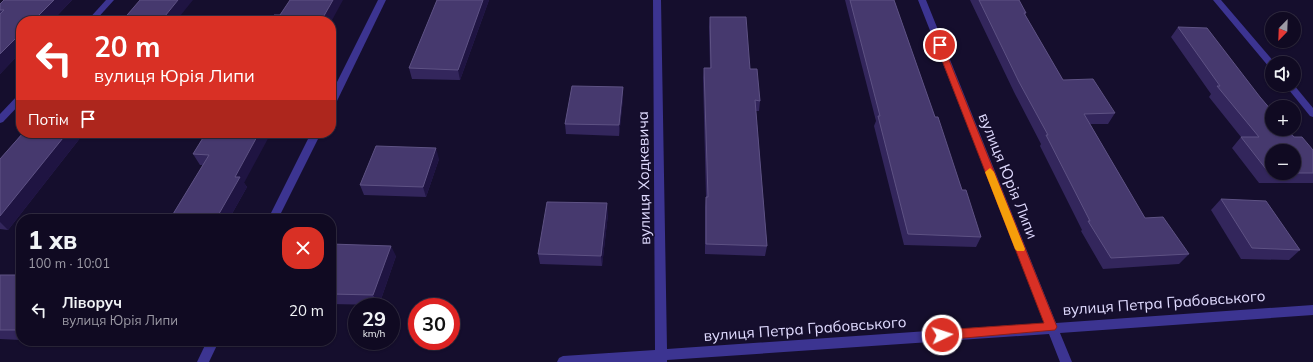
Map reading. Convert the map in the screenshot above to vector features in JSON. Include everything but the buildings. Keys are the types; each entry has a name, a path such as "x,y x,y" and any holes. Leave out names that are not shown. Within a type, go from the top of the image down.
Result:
{"street":[{"path":"96,16 110,0"},
{"path":"336,93 382,0"},
{"name":"вулиця Ходкевича","path":"657,0 661,359"},
{"name":"вулиця Юрія Липи","path":"922,0 1066,362"},
{"path":"1217,0 1265,57"},
{"path":"1295,92 1313,114"},
{"path":"0,120 16,102"},
{"path":"276,214 314,138"},
{"name":"вулиця Петра Грабовського","path":"563,362 661,359 1051,327 1313,310"},
{"path":"203,362 211,346"}],"slow traffic":[{"path":"990,172 1020,249"}],"route":[{"path":"940,45 1051,327 942,335"}]}
